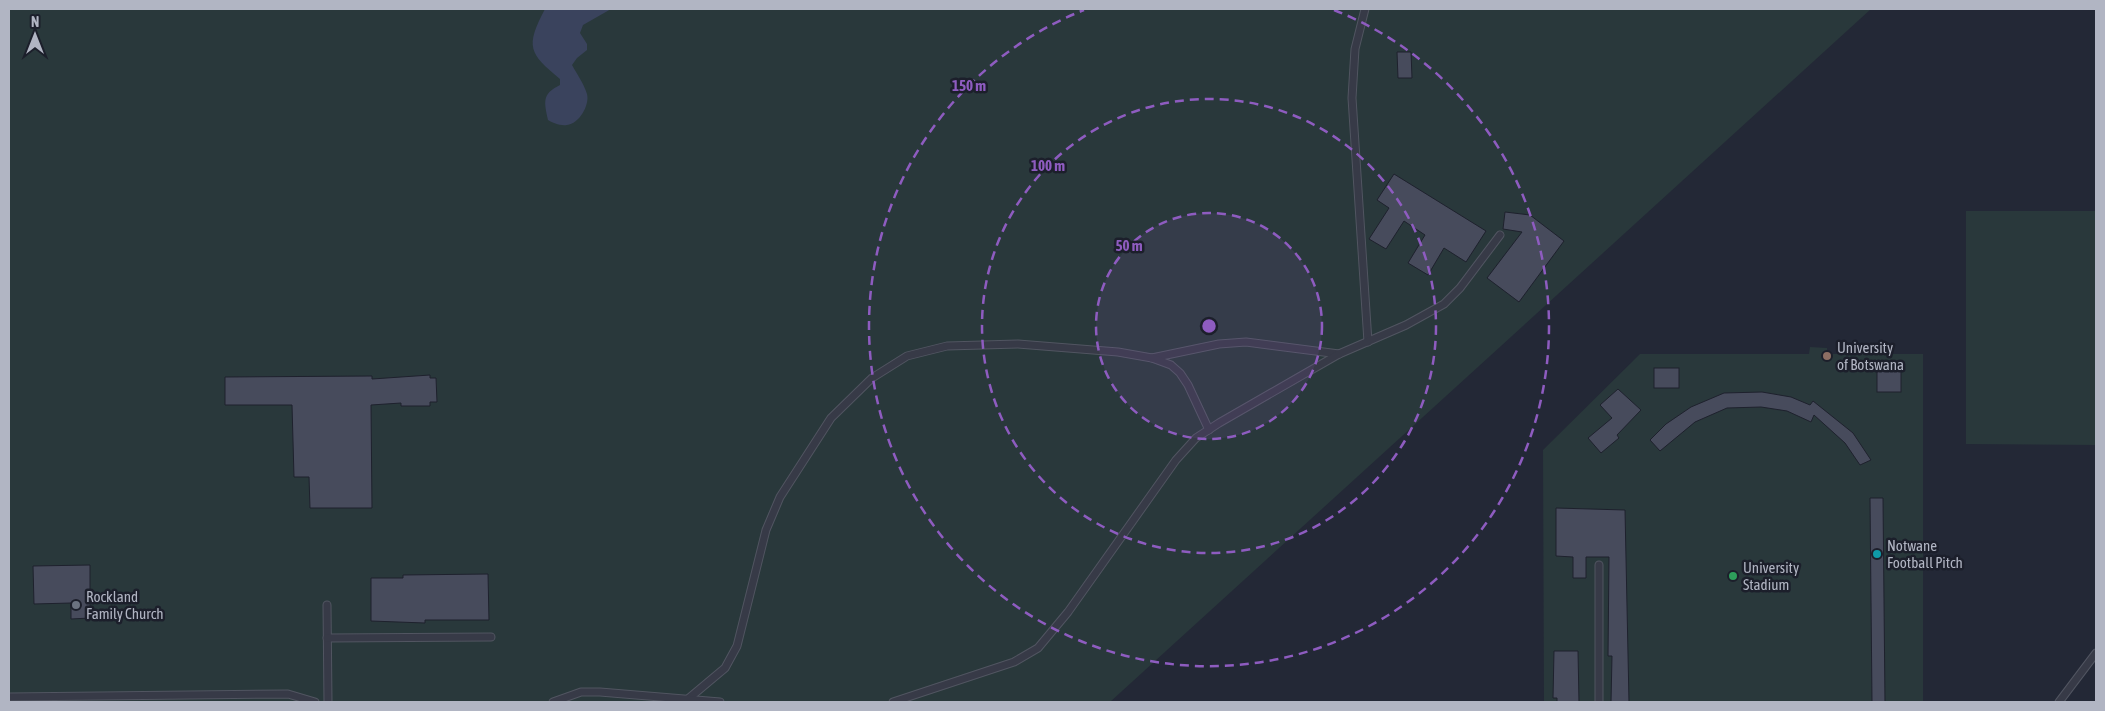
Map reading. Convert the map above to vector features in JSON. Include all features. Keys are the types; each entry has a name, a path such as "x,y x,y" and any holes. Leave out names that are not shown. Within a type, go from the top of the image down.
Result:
{"lane":[{"path":"1365,9 1355,49 1352,98 1368,342"},
{"path":"893,702 1014,662 1038,648 1068,612 1176,460 1196,438 1339,354 1406,325 1444,304 1460,288 1500,235"},
{"path":"1152,358 1218,344 1246,342 1339,354"},
{"path":"688,699 725,668 737,646 766,530 780,497 831,418 872,378 907,356 947,346 1018,344 1118,352 1152,358 1171,365 1180,373 1188,385 1209,430"},
{"path":"1599,565 1599,702"},
{"path":"327,605 328,702"},
{"path":"327,638 491,637"},
{"path":"2059,702 2096,653"},
{"path":"553,702 581,692 720,702"},
{"path":"9,697 288,694 314,702"}],"shaded area":[{"path":"9,9 1871,9 1110,702 9,702"},
{"path":"1966,211 2096,211 2096,445 1966,444"},
{"name":"University Stadium","path":"1840,345 1855,345 1855,354 1923,354 1923,702 1544,702 1543,450 1640,354 1809,354 1810,347 1827,348 1827,354 1840,354"}],"water":[{"path":"545,9 611,9 583,25 580,33 587,44 587,50 572,65 586,90 587,103 579,118 567,125 557,124 548,120 545,103 547,95 560,85 560,79 542,62 533,48 535,32"}],"building":[{"path":"1397,52 1411,52 1412,78 1398,78"},
{"path":"1394,174 1486,231 1466,262 1444,248 1428,275 1408,263 1425,235 1404,221 1386,249 1369,239 1389,208 1377,200"},
{"path":"1505,212 1530,215 1564,241 1519,302 1487,278 1522,232 1503,229"},
{"path":"1654,368 1679,368 1679,388 1654,388"},
{"path":"1877,370 1901,370 1901,392 1877,392"},
{"path":"430,375 430,378 436,378 437,402 430,402 430,406 401,406 401,403 371,405 372,508 310,508 309,477 294,477 292,405 225,405 225,377 372,376 372,379"},
{"path":"1618,389 1641,410 1617,435 1619,438 1601,453 1588,438 1612,418 1600,405"},
{"path":"1762,392 1791,397 1810,405 1813,401 1853,433 1871,460 1860,465 1845,443 1814,415 1811,422 1787,411 1761,407 1727,408 1695,422 1660,451 1650,440 1666,424 1691,407 1724,393"},
{"path":"1870,498 1883,498 1885,702 1872,702"},
{"path":"1556,508 1625,510 1629,702 1611,702 1612,656 1608,656 1609,557 1586,557 1586,578 1573,578 1573,557 1556,556"},
{"path":"90,565 90,618 71,619 71,603 34,604 33,566"},
{"path":"488,574 489,620 425,620 425,623 371,621 371,578 403,578 403,575"},
{"path":"1554,651 1578,651 1579,702 1557,702 1557,698 1553,698"}],"place":[{"name":"University of Botswana","path":"1827,356"},
{"name":"Notwane Football Pitch","path":"1877,554"},
{"name":"University Stadium","path":"1733,576"},
{"name":"Rockland Family Church","path":"76,605"}]}
